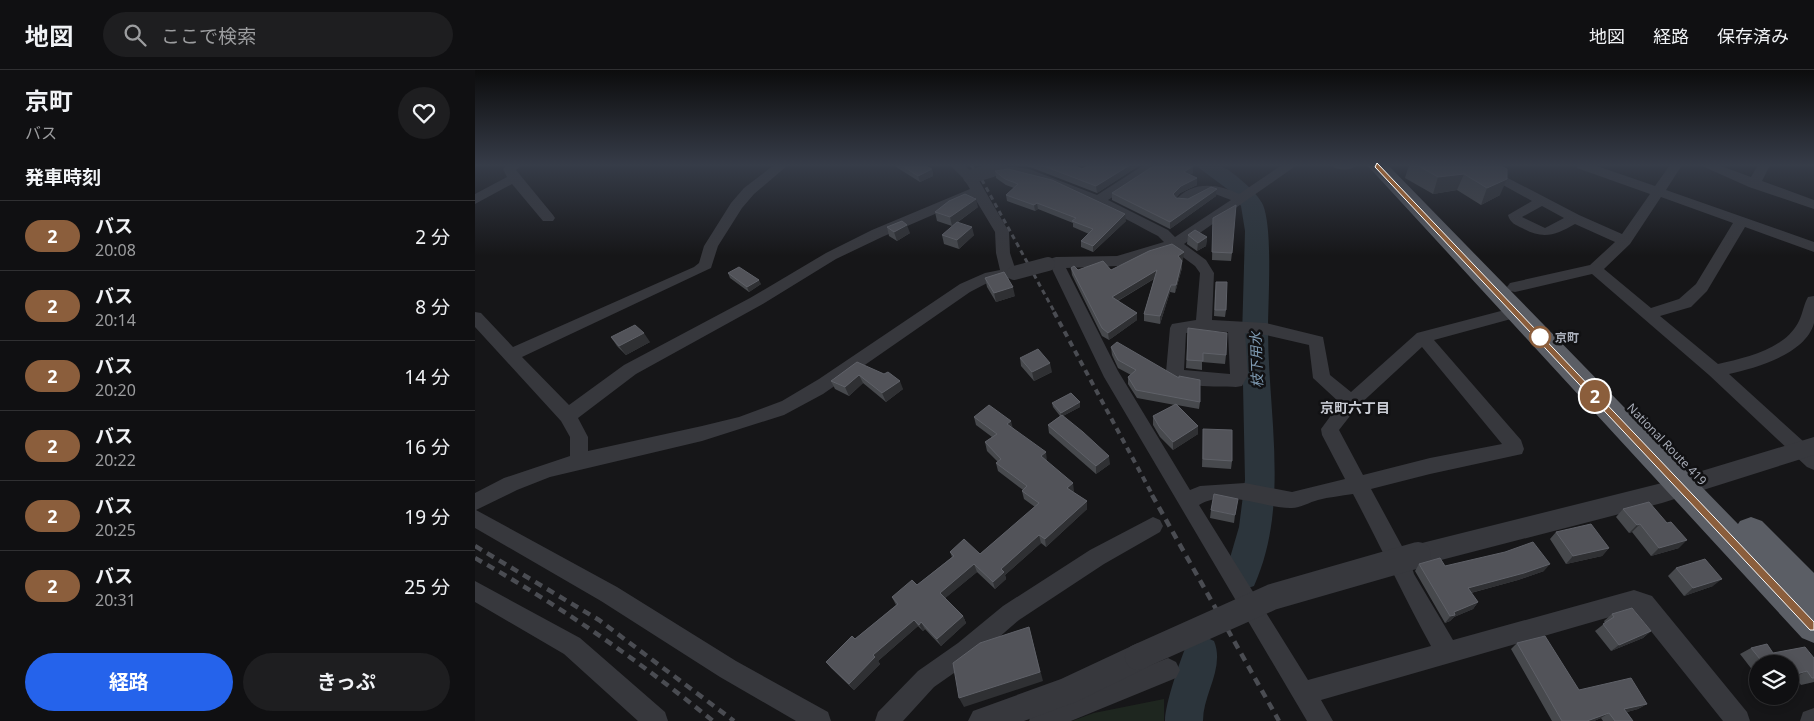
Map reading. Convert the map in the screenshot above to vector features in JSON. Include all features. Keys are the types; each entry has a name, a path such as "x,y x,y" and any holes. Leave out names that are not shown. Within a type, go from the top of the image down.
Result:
{"highway":[{"name":"National Route 419","path":"1408,195 1515,300 1692,483 1814,596"},
{"name":"National Route 419","path":"1420,195 1515,300"},
{"name":"National Route 419","path":"1692,483 1730,535 1814,626"}],"street":[{"path":"531,195 547,218"},
{"path":"511,355 699,270 706,265 711,246 736,206 745,195"},
{"path":"568,416 591,395 628,368 762,298 815,264 951,195"},
{"path":"980,195 1002,232 1003,253 1011,273"},
{"path":"1088,195 1147,223 1201,263 1207,273 1204,293 1204,325"},
{"path":"1098,200 1105,195"},
{"path":"1182,201 1191,195"},
{"path":"1232,195 1240,199"},
{"path":"475,502 506,485 539,471 744,423 780,410 813,392 965,288 989,276 1011,273 1052,263 1077,264 1118,260 1174,244 1245,195"},
{"path":"1531,195 1574,218 1625,241"},
{"path":"1447,652 1357,485 1331,435 1330,429 1351,402 1423,337 1595,268 1625,241 1655,195"},
{"path":"1666,195 1814,247"},
{"path":"1787,195 1814,205"},
{"path":"1542,201 1515,215 1516,220 1542,234 1549,234 1574,218"},
{"path":"1648,314 1685,303 1702,287 1741,222"},
{"path":"1052,263 1110,373 1321,721"},
{"path":"1595,268 1810,453"},
{"path":"1715,371 1753,362 1779,350 1802,331 1814,301"},
{"path":"475,317 568,416 579,437 579,461"},
{"path":"1239,326 1239,375 1236,381 1181,378 1175,372 1178,328 1204,325 1239,326 1266,330 1317,341 1322,378 1351,402"},
{"path":"1187,502 1200,494 1245,491 1292,500 1318,492 1357,485 1430,466 1515,450 1514,445 1423,337"},
{"path":"983,721 1066,692 1138,656 1272,597 1418,555 1810,453"},
{"path":"475,518 609,594 728,669 819,721"},
{"path":"887,721 926,679 966,651 1011,613 1097,557 1153,526"},
{"path":"475,592 572,646 656,721"},
{"path":"1303,693 1638,600 1643,603 1739,721"},
{"path":"1041,721 1168,670"}],"shaded area":[{"path":"1164,699 1164,721 1072,721 1094,713"}],"building":[{"path":"962,195 968,195 976,199 950,217 935,212 949,201"},
{"path":"1007,195 1085,195 1125,214 1093,246 1081,241 1093,229 1072,221 1076,218 1037,203 1034,205"},
{"path":"1117,195 1174,195 1176,198 1188,199 1195,195 1208,195 1170,222"},
{"path":"1236,205 1232,253 1212,252 1213,218"},
{"path":"902,221 907,225 894,232 887,227"},
{"path":"957,222 972,227 957,240 942,235"},
{"path":"1195,230 1207,237 1198,243 1188,235"},
{"path":"1172,244 1184,252 1178,256 1182,261 1176,285 1171,285 1160,316 1144,314 1157,270 1112,297 1137,313 1108,333 1102,328 1071,268 1074,266 1078,270 1103,261 1111,270 1149,251"},
{"path":"739,267 759,280 747,287 728,273"},
{"path":"1004,272 1013,287 994,293 985,278"},
{"path":"1216,282 1227,282 1226,310 1215,310"},
{"path":"635,325 644,333 619,346 611,337"},
{"path":"1188,328 1227,333 1226,355 1203,353 1203,361 1187,360"},
{"path":"1117,342 1179,378 1179,376 1200,380 1200,402 1136,390 1128,377 1136,370 1118,360 1111,347"},
{"path":"1038,349 1050,363 1032,372 1020,358"},
{"path":"857,362 884,374 888,372 900,381 882,393 859,375 845,387 831,381"},
{"path":"1071,393 1080,402 1061,413 1052,403"},
{"path":"1176,404 1198,426 1173,442 1160,428 1153,416"},
{"path":"989,405 1011,421 1007,424 1046,452 1041,456 1073,483 1067,488 1087,501 1045,539 1039,535 1001,569 1004,572 993,582 974,564 940,593 963,616 937,639 921,622 919,625 914,620 873,655 875,657 849,684 826,662 852,636 855,639 898,604 892,597 912,580 917,585 954,556 950,552 964,539 980,554 1039,503 1022,491 1027,486 996,463 1001,459 985,442 997,434 974,417"},
{"path":"1062,415 1109,456 1096,466 1048,425"},
{"path":"1203,429 1232,430 1232,461 1203,459"},
{"path":"1214,494 1238,499 1235,515 1211,510"},
{"path":"1649,502 1667,523 1671,522 1687,540 1659,548 1640,524 1637,525 1623,509"},
{"path":"1591,524 1609,548 1573,556 1556,532"},
{"path":"1533,542 1550,564 1468,588 1478,602 1454,612 1455,615 1450,616 1419,564 1440,558 1445,566 1505,552"},
{"path":"1705,559 1722,579 1693,588 1676,568"},
{"path":"1632,608 1651,631 1619,645 1603,624 1614,617 1612,614"},
{"path":"1029,627 1040,672 959,698 953,663 980,643"},
{"path":"1545,636 1579,690 1631,678 1647,704 1624,709 1633,721 1615,721 1609,713 1587,721 1562,721 1517,643"},
{"path":"1767,644 1773,653 1805,647 1814,658 1814,678 1807,671 1799,673 1799,655 1757,655 1751,648"}],"waterway":[{"name":"枝下用水","path":"1242,575 1255,527 1260,480 1255,337 1256,231 1252,205 1244,195"},
{"name":"枝下用水","path":"1184,721 1184,710 1189,699 1201,653"}],"railway":[{"path":"990,195 1055,313"},
{"path":"1054,312 1153,496"},
{"path":"1152,495 1279,721"},
{"path":"475,546 599,620 734,721"},
{"path":"475,558 597,634 656,676 713,721"}],"bus line":[{"name":"2","path":"1405,195 1681,486 1730,535 1814,626"}],"place":[{"name":"京町","path":"1540,337"}],"district":[{"name":"京町六丁目","path":"1355,407"}]}
